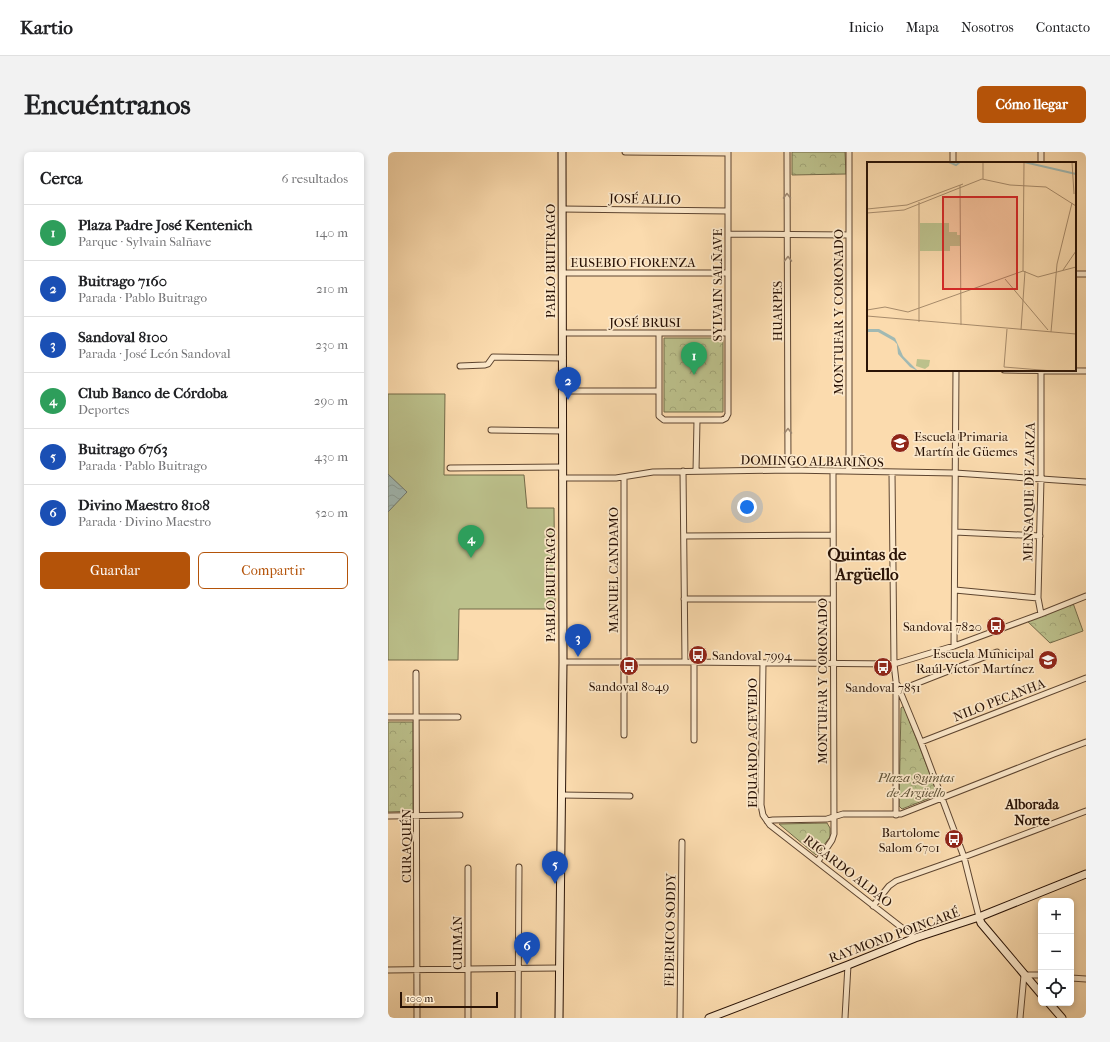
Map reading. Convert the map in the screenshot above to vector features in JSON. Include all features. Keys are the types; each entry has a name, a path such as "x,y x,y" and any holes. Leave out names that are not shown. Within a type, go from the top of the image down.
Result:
{"main road":[{"name":"PABLO BUITRAGO","path":"559,1018 563,662 562,152"},
{"name":"RAYMOND POINCARÉ","path":"713,1017 915,938 978,917 1086,874"},
{"path":"978,917 981,923 1038,991"},
{"path":"1052,1006 1062,1018"}],"street":[{"path":"626,152 728,153"},
{"name":"HUARPES","path":"787,152 788,470"},
{"name":"MONTUFAR Y CORONADO","path":"849,472 850,152"},
{"name":"SYLVAIN SALÑAVE","path":"697,420 722,420 726,418 728,414 728,153"},
{"name":"JOSÉ ALLIO","path":"562,209 728,211"},
{"path":"728,234 849,235"},
{"name":"EUSEBIO FIORENZA","path":"563,273 728,273"},
{"name":"JOSÉ BRUSI","path":"562,333 728,333"},
{"path":"659,334 659,416 664,420 697,420 696,471"},
{"path":"460,366 485,365 488,364 493,357 563,358"},
{"path":"954,646 956,371"},
{"name":"MENSAQUE DE ZARZA","path":"1041,371 1041,479 1038,598 1041,614"},
{"path":"1076,371 1086,371"},
{"path":"563,391 659,391"},
{"path":"492,430 563,431"},
{"path":"450,468 562,467"},
{"name":"DOMINGO ALBARIÑOS","path":"562,478 624,478 646,473 683,471 788,470 955,473 1086,482"},
{"path":"683,471 685,662"},
{"name":"MONTUFAR Y CORONADO","path":"818,861 832,840 834,834 833,471"},
{"path":"892,473 894,664 896,681 896,815"},
{"name":"MANUEL CANDAMO","path":"624,478 624,736"},
{"path":"955,532 1040,536"},
{"path":"684,536 832,535"},
{"path":"955,590 1038,598"},
{"path":"563,662 894,664 954,646 1086,596"},
{"path":"684,599 833,599"},
{"path":"900,690 997,652"},
{"path":"694,662 694,740"},
{"name":"EDUARDO ACEVEDO","path":"763,663 760,805 763,816 767,821"},
{"name":"CURAQUÉN","path":"416,673 417,1018"},
{"name":"NILO PECANHA","path":"921,742 1086,678"},
{"path":"896,681 921,742 964,857 978,917"},
{"path":"388,717 458,716"},
{"path":"767,821 827,819 844,814 896,815 1086,742"},
{"path":"561,795 630,796"},
{"path":"873,906 892,883 1086,811"},
{"path":"388,816 460,815"},
{"name":"RICARDO ALDAO","path":"767,821 915,938"},
{"name":"FEDERICO SODDY","path":"680,1018 682,842"},
{"path":"518,1018 519,867"},
{"name":"CUIMÁN","path":"468,868 468,1018"},
{"path":"844,1018 848,965"},
{"path":"388,970 559,968"},
{"path":"1020,1018 1024,975 1038,975"},
{"path":"1074,978 1086,979"}],"green space":[{"path":"792,152 845,152 846,174 792,175"},
{"path":"664,338 723,338 723,412 664,412"},
{"path":"388,394 445,394 444,475 524,475 527,508 554,508 555,609 459,609 458,660 388,660"},
{"path":"1073,603 1083,631 1050,643 1025,619"},
{"name":"Plaza Quintas de Argüello","path":"902,707 904,707 937,792 935,796 902,809 899,806"},
{"path":"388,722 413,722 413,811 388,812"},
{"path":"827,823 830,828 830,837 816,855 779,824"}],"water":[{"path":"388,474 407,492 388,512"}],"place":[{"name":"Plaza Padre José Kentenich","path":"694,375"},
{"name":"Buitrago 7160","path":"568,400"},
{"name":"Escuela Primaria Martín de Güemes","path":"900,443"},
{"name":"Club Banco de Córdoba","path":"471,558"},
{"name":"Sandoval 7820","path":"996,626"},
{"name":"Sandoval 7994","path":"698,655"},
{"name":"Sandoval 8100","path":"578,657"},
{"name":"Escuela Municipal Raúl Víctor Martínez","path":"1048,660"},
{"name":"Sandoval 8049","path":"629,666"},
{"name":"Sandoval 7851","path":"883,667"},
{"name":"Bartolome Salom 6701","path":"954,839"},
{"name":"Buitrago 6763","path":"555,884"},
{"name":"Divino Maestro 8108","path":"527,965"}],"district":[{"name":"Quintas de Argüello","path":"867,564"},
{"name":"Alborada Norte","path":"1032,812"}]}
